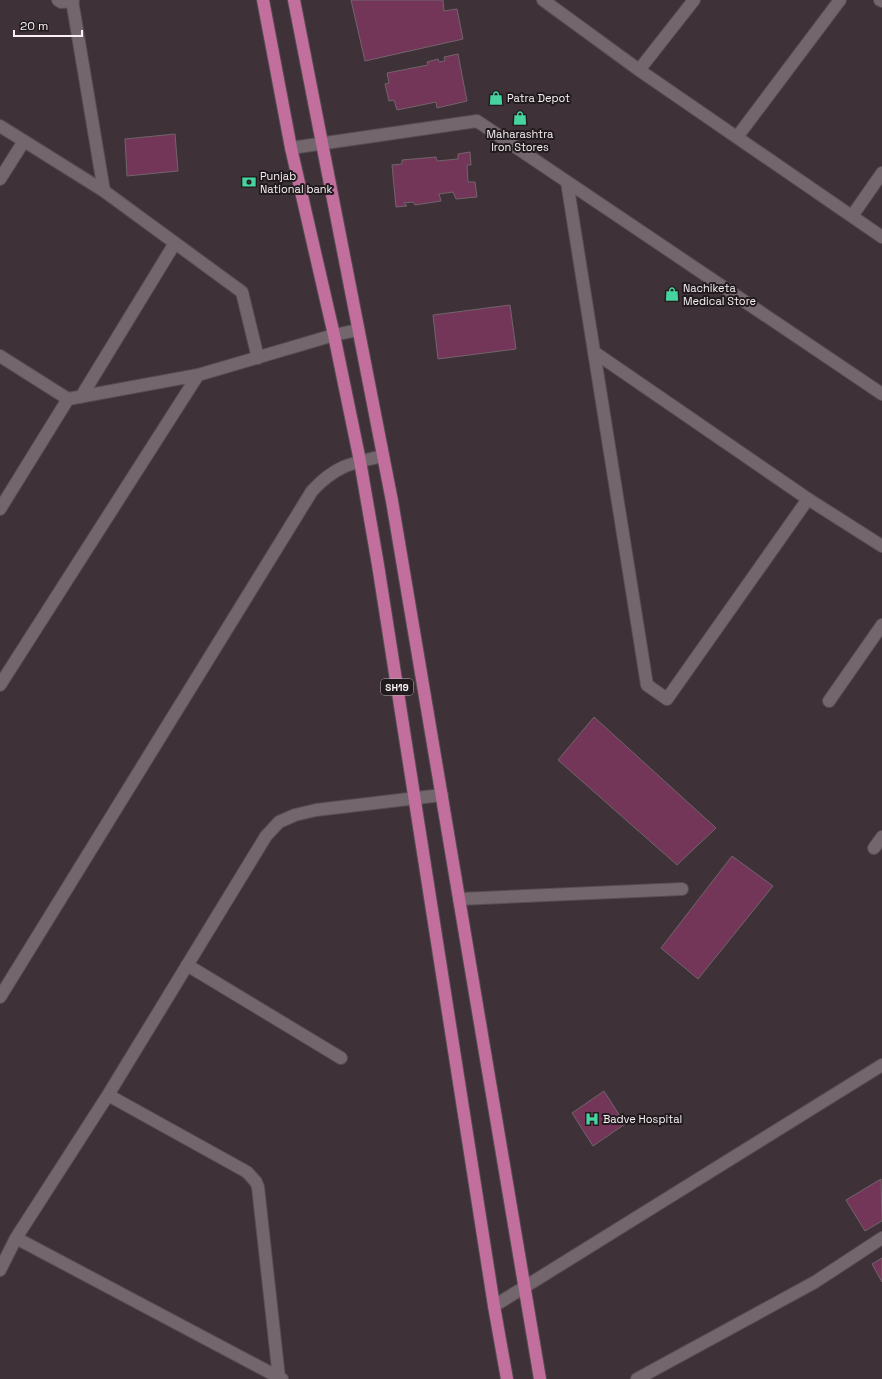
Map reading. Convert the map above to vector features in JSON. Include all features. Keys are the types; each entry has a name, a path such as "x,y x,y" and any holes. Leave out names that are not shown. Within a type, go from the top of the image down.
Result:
{"main road":[{"name":"SH19","path":"263,0 291,148 334,336 360,461 378,565 494,1306 507,1379"},
{"name":"SH19","path":"294,0 393,507 540,1379"}],"street":[{"path":"58,0 61,2 72,1 104,191"},
{"path":"544,0 639,70 882,237"},
{"path":"639,70 694,0"},
{"path":"737,137 840,0"},
{"path":"291,148 477,121 882,394"},
{"path":"0,126 104,191 242,292 258,358"},
{"path":"0,179 24,141"},
{"path":"852,216 882,173"},
{"path":"567,182 647,685 668,699 808,499"},
{"path":"81,397 175,243"},
{"path":"0,356 68,399 198,375 358,330"},
{"path":"594,352 808,499 882,546"},
{"path":"0,686 198,375"},
{"path":"0,508 68,399"},
{"path":"0,997 312,491 323,478 339,468 360,461 383,456"},
{"path":"829,701 882,625"},
{"path":"0,1270 16,1238 108,1095 266,836 279,822 295,815 316,810 442,795"},
{"path":"874,848 882,837"},
{"path":"459,899 682,889"},
{"path":"187,966 341,1058"},
{"path":"494,1306 882,1065"},
{"path":"108,1095 247,1172 256,1182 280,1378"},
{"path":"16,1238 280,1378"},
{"path":"637,1379 815,1282 882,1238"}],"building":[{"path":"351,0 443,0 444,11 457,9 463,39 365,61"},
{"path":"458,54 467,101 437,108 436,102 397,110 394,100 389,101 385,84 389,83 387,73 428,65 427,62 438,59 439,62 445,61 444,57"},
{"path":"175,134 178,171 127,176 125,139"},
{"path":"470,152 471,165 467,165 468,182 475,182 477,197 456,199 453,192 439,194 441,201 415,205 413,202 404,203 407,206 396,207 392,165 402,164 402,160 436,157 437,161 458,159 458,154"},
{"path":"510,305 516,349 438,359 433,315"},
{"path":"594,717 716,828 677,865 558,760"},
{"path":"732,856 773,886 698,979 661,948"},
{"path":"604,1091 625,1124 593,1146 572,1113"},
{"path":"881,1179 882,1221 865,1231 846,1200"},
{"path":"882,1258 882,1282 872,1264"}],"place":[{"name":"Patra Depot","path":"496,98"},
{"name":"Maharashtra Iron Stores","path":"520,118"},
{"name":"Punjab National bank","path":"249,182"},
{"name":"Nachiketa Medical Store","path":"672,294"},
{"name":"Badve Hospital","path":"592,1119"}]}
